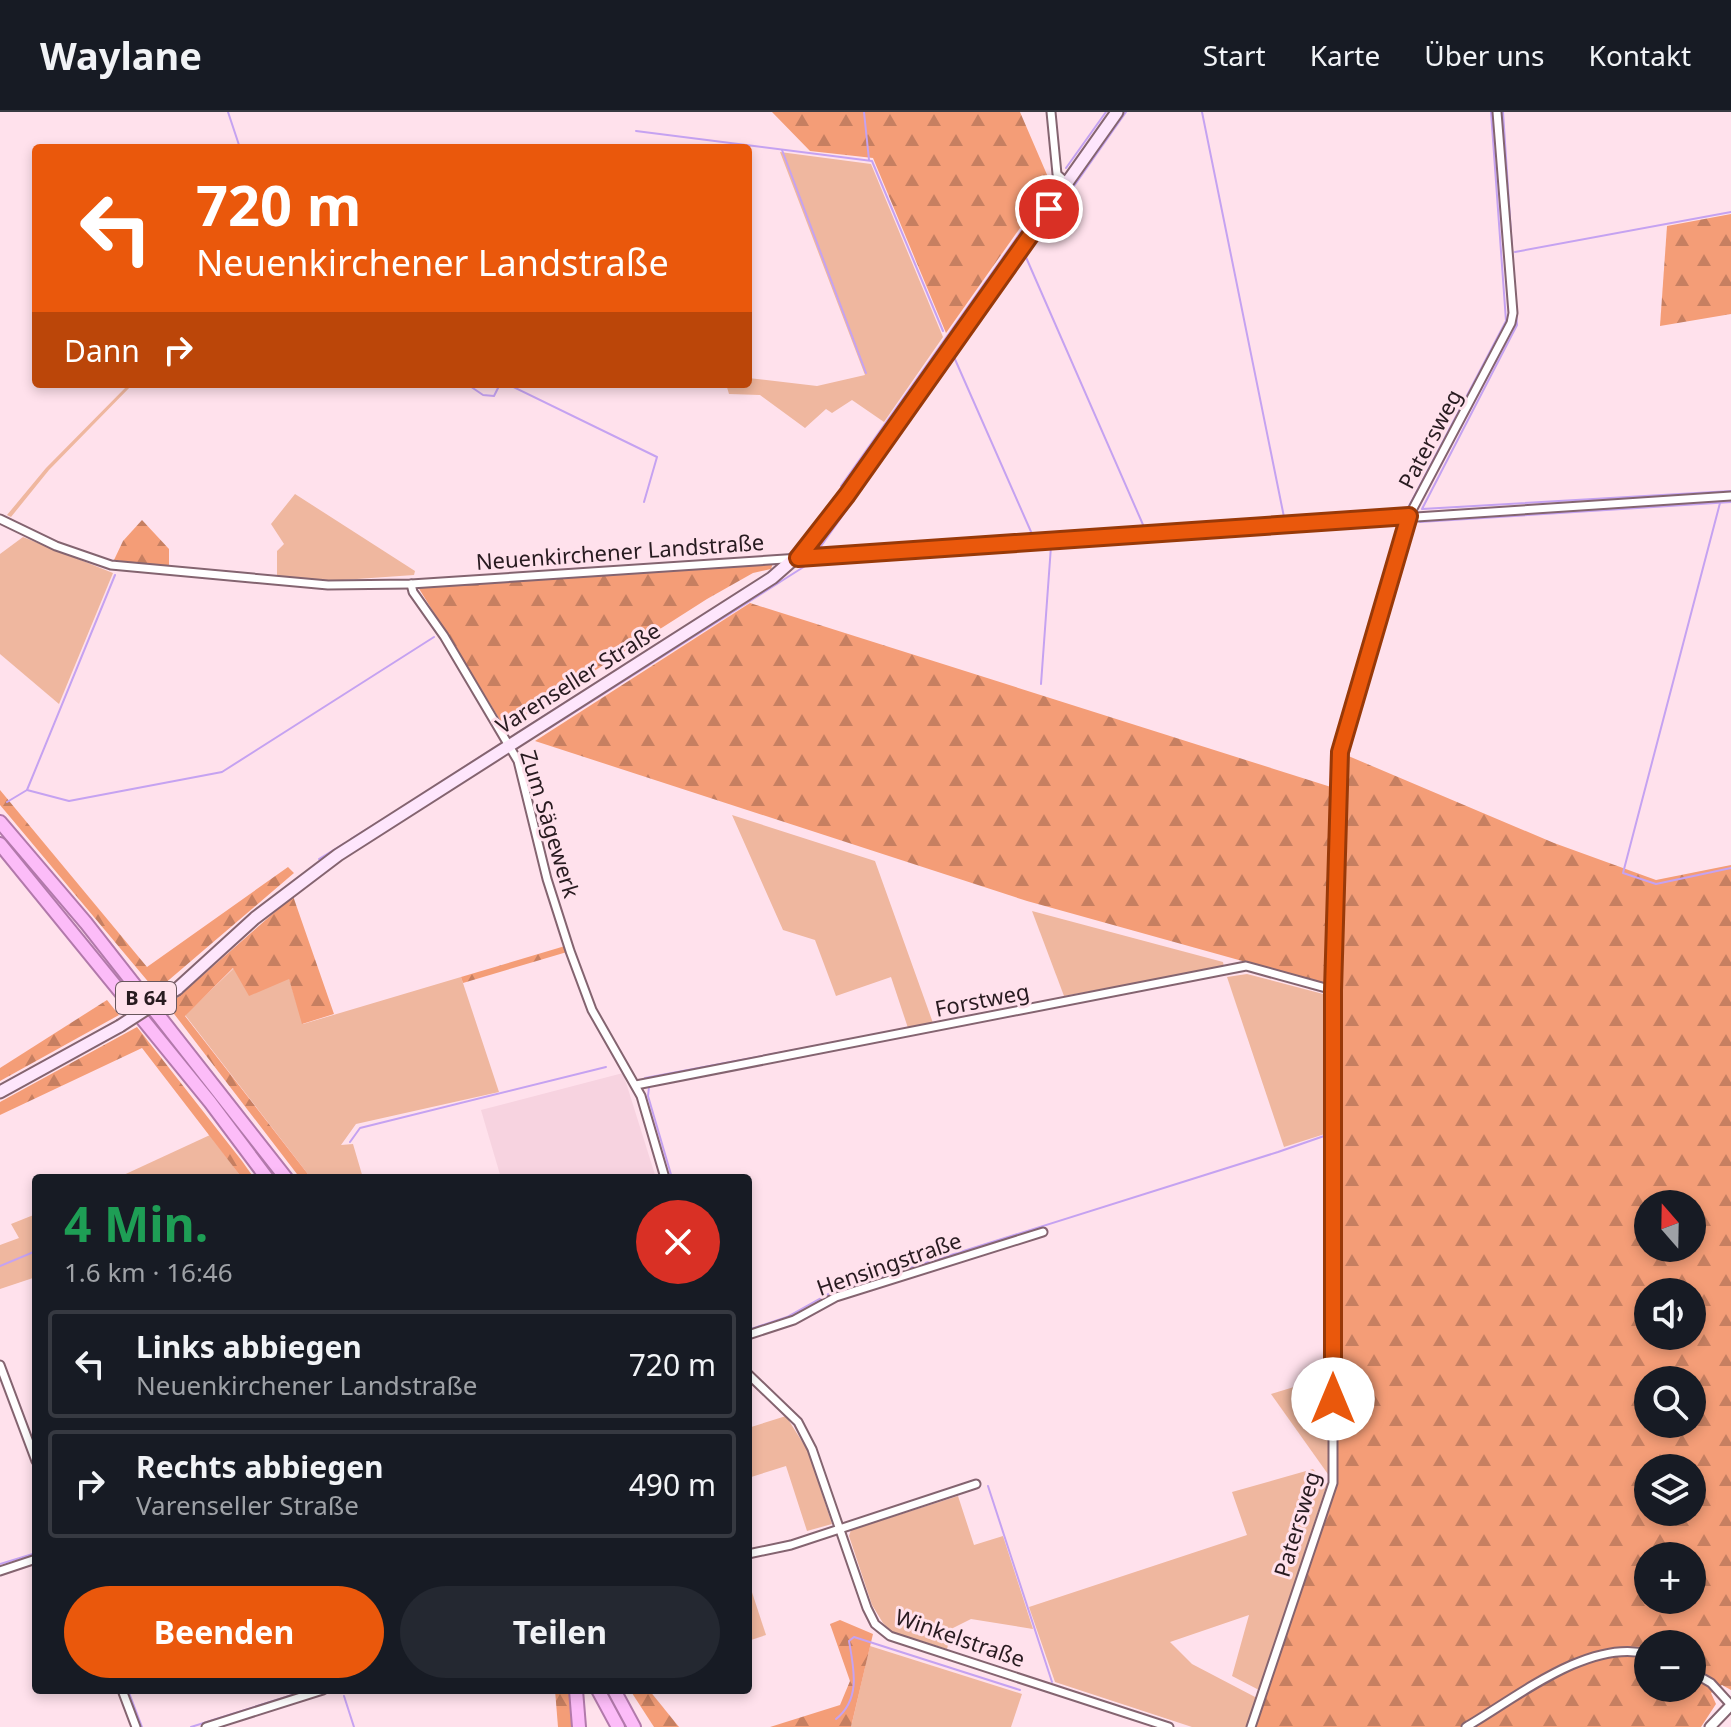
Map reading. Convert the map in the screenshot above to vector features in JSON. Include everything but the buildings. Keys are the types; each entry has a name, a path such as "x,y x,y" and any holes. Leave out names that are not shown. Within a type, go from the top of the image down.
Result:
{"highway":[{"name":"B 64","path":"0,822 86,923 283,1174"},
{"name":"B 64","path":"0,844 162,1041 264,1174"},
{"path":"576,1694 579,1727"},
{"path":"600,1694 618,1727"},
{"path":"616,1694 634,1727"},
{"path":"626,1712 641,1727"}],"main road":[{"name":"Varenseller Straße","path":"0,1092 120,1026 177,989 306,878 772,578 798,558 847,495 1117,112"}],"street":[{"path":"1051,112 1057,174 1067,183"},
{"name":"Patersweg","path":"1251,1727 1333,1483 1333,990 1340,752 1409,516 1511,323 1513,313 1497,112"},
{"name":"Neuenkirchener Landstraße","path":"0,519 56,546 111,565 328,585 411,584 1731,496"},
{"name":"Zum Sägewerk","path":"411,584 413,592 444,636 518,761 547,879 592,1010 636,1085"},
{"name":"Forstweg","path":"636,1085 1246,966 1333,990"},
{"path":"636,1085 664,1174"},
{"name":"Hensingstraße","path":"752,1334 794,1320 836,1297 1043,1232"},
{"path":"0,1365 32,1450"},
{"name":"Winkelstraße","path":"752,1378 798,1422 812,1449 871,1618 890,1636 1169,1727"},
{"path":"0,1393 10,1390"},
{"path":"752,1553 840,1529 976,1484"},
{"path":"0,1571 32,1560"},
{"path":"1466,1727 1588,1657 1611,1650 1634,1652"},
{"path":"1706,1680 1731,1705 1710,1727"},
{"path":"124,1694 136,1727"},
{"path":"206,1727 310,1694"}],"shaded area":[{"path":"780,152 871,164 943,337 884,422 852,400 832,413 826,409 805,428 760,395 729,394 727,388 752,388 752,378 817,386 865,375"},
{"path":"125,388 129,388 49,470 11,517 7,515 46,468"},
{"path":"295,494 415,571 414,575 328,581 277,576 277,551 284,544 271,524"},
{"path":"23,537 113,573 59,704 0,654 0,554"},
{"path":"732,815 875,861 933,1023 908,1028 891,977 836,996 815,940 783,930"},
{"path":"1032,911 1223,962 1224,967 1064,996"},
{"path":"234,968 289,978 303,1024 461,977 499,1092 356,1124 341,1145 353,1144 362,1174 308,1174 185,1015"},
{"path":"1247,974 1327,995 1328,1133 1284,1147 1227,977"},
{"path":"623,1073 655,1174 500,1174 481,1110"},
{"path":"210,1135 239,1174 126,1174"},
{"path":"32,1216 32,1278 0,1289 0,1245 19,1238 11,1224"},
{"path":"1330,1376 1330,1477 1271,1394"},
{"path":"786,1416 808,1451 832,1524 807,1531 786,1466 752,1477 752,1427"},
{"path":"1313,1469 1327,1484 1259,1690 1232,1676 1249,1615 1170,1642 1192,1664 1257,1698 1247,1727 1192,1727 1055,1682 1029,1607 1247,1535 1232,1492"},
{"path":"958,1496 974,1545 1003,1536 1033,1629 971,1619 953,1628 947,1649 892,1632 883,1623 872,1605 849,1536 851,1530"},
{"path":"752,1592 766,1635 752,1640"},
{"path":"870,1646 1022,1694 1011,1727 851,1727"}],"green space":[{"path":"772,112 1020,112 1051,184 946,333 873,158 810,151"},
{"path":"1731,214 1731,314 1660,326 1667,226"},
{"path":"142,520 169,549 169,567 114,560 123,541"},
{"path":"773,563 771,569 753,573 707,599 505,728 418,587"},
{"path":"750,603 1331,787 1329,985 1027,901 535,741"},
{"path":"1346,755 1554,843 1656,880 1731,865 1731,1690 1722,1685 1711,1693 1716,1704 1701,1727 1256,1727 1336,1484 1337,987"},
{"path":"0,790 147,967 288,867 294,873 156,991 0,805"},
{"path":"293,896 334,1014 302,1024 289,979 249,996 233,968 185,1016 308,1174 297,1174 168,1006"},
{"path":"565,946 567,952 463,983 461,977"},
{"path":"107,1000 119,1015 0,1081 0,1068"},
{"path":"137,1027 251,1174 239,1174 142,1048 0,1115 0,1102"},
{"path":"840,1620 873,1634 851,1727 770,1727 840,1705 850,1681 830,1624"},
{"path":"555,1694 570,1694 573,1727 558,1727"},
{"path":"633,1694 652,1694 679,1727 654,1727"}],"waterway":[{"path":"228,112 239,144"},
{"path":"864,112 869,160"},
{"path":"1066,168 1106,112"},
{"path":"1126,112 819,549 1407,510 1506,321 1491,112"},
{"path":"1202,112 1284,517"},
{"path":"1503,112 1517,325 1422,509 1731,491"},
{"path":"636,131 738,144"},
{"path":"752,146 872,161 943,331"},
{"path":"782,150 866,373"},
{"path":"841,486 1052,188"},
{"path":"1515,252 1731,212"},
{"path":"1025,255 1144,527"},
{"path":"954,357 1032,534"},
{"path":"473,388 483,395 494,396 498,388"},
{"path":"515,388 657,457 644,502"},
{"path":"1420,522 1731,502"},
{"path":"1720,503 1623,873 1656,884 1731,868"},
{"path":"545,731 813,561 1397,523"},
{"path":"1344,757 1412,525"},
{"path":"1333,757 1401,532"},
{"path":"1041,684 1051,546"},
{"path":"7,802 27,790 115,575"},
{"path":"514,735 743,590"},
{"path":"27,790 69,801 222,772 434,637"},
{"path":"407,804 494,748"},
{"path":"351,839 396,811"},
{"path":"319,859 345,843"},
{"path":"1329,997 1329,1063"},
{"path":"645,1078 842,1041"},
{"path":"350,1142 360,1128 606,1067"},
{"path":"649,1087 648,1096 671,1174"},
{"path":"752,1329 787,1317 830,1293 1278,1152 1327,1135 1330,1130"},
{"path":"0,1266 32,1253"},
{"path":"988,1486 1052,1682"},
{"path":"0,1564 32,1554"},
{"path":"836,1719 844,1711 852,1693 854,1673 849,1641 854,1637 1020,1690"},
{"path":"130,1694 142,1727"},
{"path":"191,1727 295,1694"},
{"path":"344,1696 354,1727"}],"route":[{"path":"1049,209 847,495 798,558 1409,516 1340,752 1333,990 1333,1399"}]}
